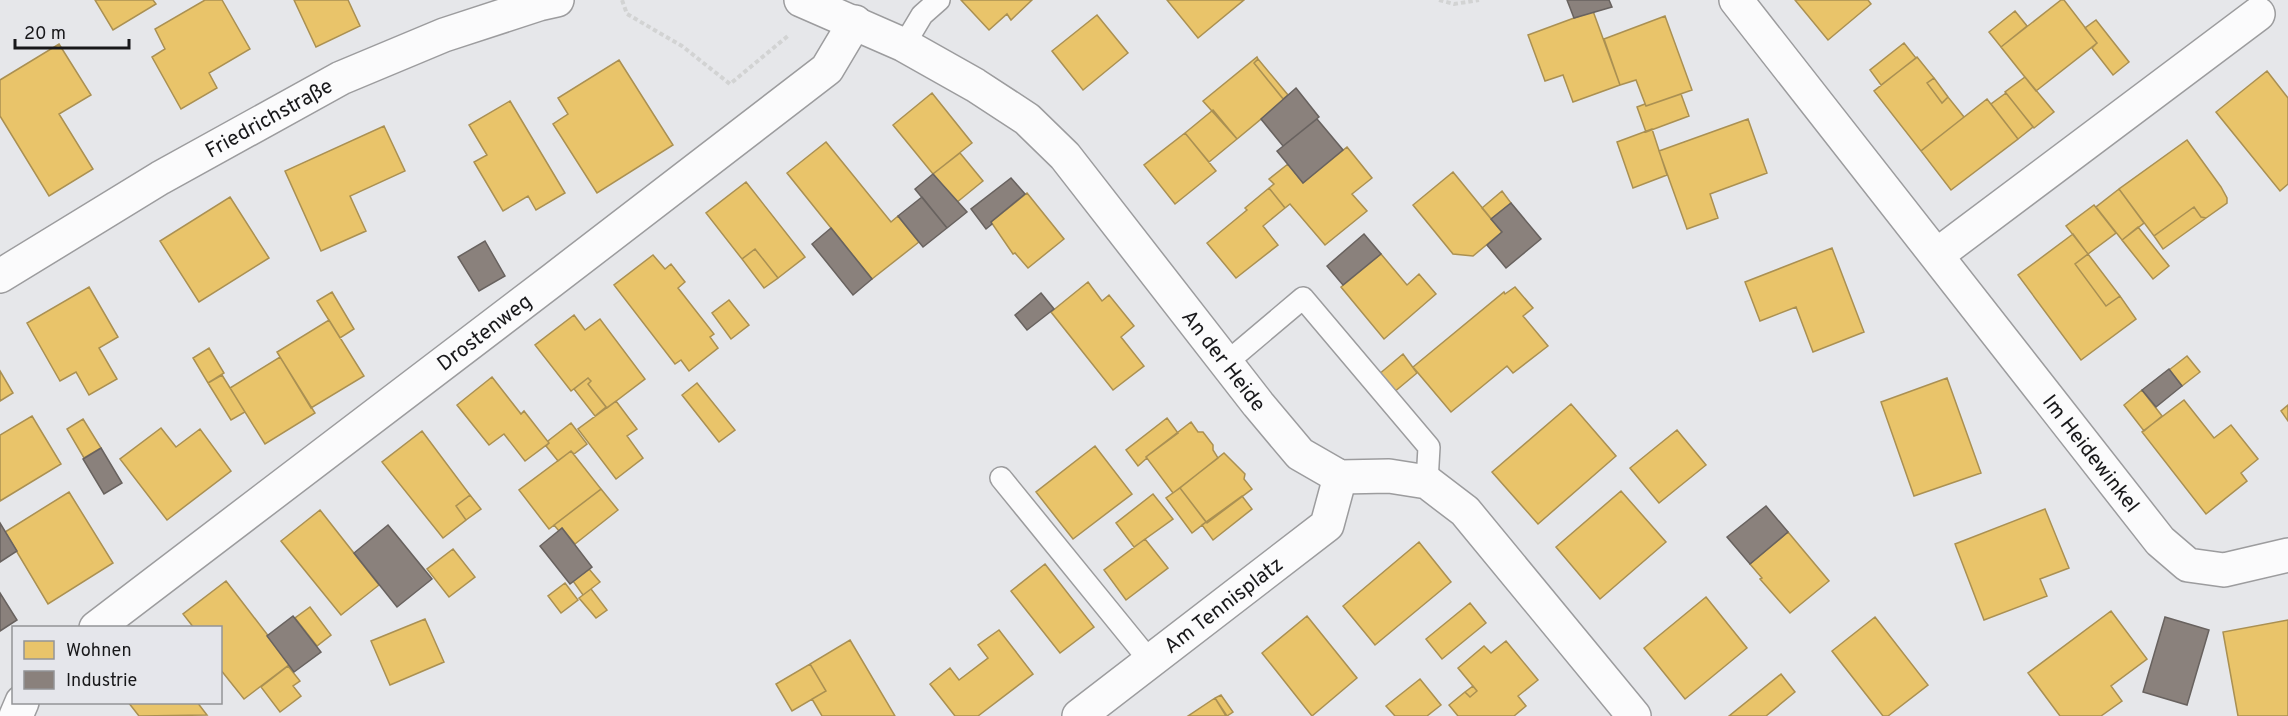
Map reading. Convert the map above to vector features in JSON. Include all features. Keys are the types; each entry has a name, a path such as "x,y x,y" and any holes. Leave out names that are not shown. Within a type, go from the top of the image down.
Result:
{"street":[{"name":"Friedrichstraße","path":"0,276 160,178 341,78 444,35 557,0"},
{"name":"Im Heidewinkel","path":"1736,0 2160,541 2188,565 2224,570 2288,555"},
{"name":"An der Heide","path":"808,3 904,45 975,85 1027,119 1065,156 1300,454 1340,477"},
{"path":"1937,255 2258,14"},
{"name":"Drostenweg","path":"97,626 804,88 827,69 855,22"},
{"path":"1340,477 1389,476 1427,482 1465,511 1634,716"},
{"name":"Am Tennisplatz","path":"1079,716 1327,525 1340,477"}],"lane":[{"path":"904,45 922,15 939,0"},
{"path":"1226,363 1303,298 1429,447 1427,482"},
{"path":"1001,478 1150,661"}],"path":[{"path":"622,0 627,14 682,46 730,84 787,38 808,3"},
{"path":"1439,0 1454,4 1479,0"}],"building: Wohnen":[{"path":"95,0 153,0 156,4 113,30"},
{"path":"205,0 222,0 250,49 209,73 217,88 181,109 152,57 165,49 155,29"},
{"path":"294,0 348,0 360,26 316,47"},
{"path":"961,0 1032,0 1011,20 1007,14 989,30"},
{"path":"1167,0 1244,0 1198,38"},
{"path":"1795,0 1868,0 1871,4 1828,40"},
{"path":"2064,0 2097,43 2036,91 2001,47"},
{"path":"1593,11 1620,85 1573,102 1563,75 1545,81 1528,35"},
{"path":"2015,11 2027,26 2001,47 1989,32"},
{"path":"1097,15 1128,53 1083,90 1052,51"},
{"path":"1665,16 1692,90 1646,106 1636,80 1620,85 1604,39"},
{"path":"2096,20 2129,62 2113,75 2092,48 2097,43 2085,28"},
{"path":"1904,43 1916,58 1881,85 1870,70"},
{"path":"59,44 91,95 59,114 93,169 49,196 0,116 0,80"},
{"path":"1257,57 1254,63 1284,100 1237,139 1203,101"},
{"path":"1917,57 1934,78 1927,83 1942,103 1948,97 1964,117 1921,151 1874,91"},
{"path":"1258,59 1288,95 1283,99 1254,63"},
{"path":"619,60 673,145 597,193 553,124 568,114 558,98"},
{"path":"2267,71 2288,98 2288,184 2280,191 2216,112"},
{"path":"2025,77 2054,112 2034,128 2005,92"},
{"path":"1934,78 1948,97 1942,103 1927,83"},
{"path":"932,93 972,143 933,174 893,125"},
{"path":"2006,93 2033,127 2018,139 1991,104"},
{"path":"1681,94 1689,116 1646,132 1637,107"},
{"path":"1987,99 2018,139 1951,190 1921,151"},
{"path":"510,101 565,193 536,210 528,196 503,211 474,162 487,155 469,125"},
{"path":"1213,110 1237,139 1209,162 1185,133"},
{"path":"1748,119 1767,173 1710,194 1718,218 1687,229 1659,151"},
{"path":"384,126 405,171 350,196 366,231 321,251 285,171"},
{"path":"1652,129 1667,175 1633,188 1617,142"},
{"path":"1185,133 1216,171 1175,204 1144,165"},
{"path":"2187,140 2221,187 2227,203 2206,218 2201,217 2194,207 2154,236 2119,189"},
{"path":"826,142 891,222 898,216 919,242 872,279 787,173"},
{"path":"1347,147 1372,178 1352,194 1367,211 1325,245 1290,204 1285,208 1269,188 1274,184 1269,179 1288,164 1303,183"},
{"path":"960,153 983,181 956,203 933,174"},
{"path":"1453,172 1502,232 1473,256 1453,254 1413,205"},
{"path":"746,182 805,257 778,278 755,249 742,259 706,213"},
{"path":"1269,188 1285,208 1263,226 1278,245 1236,278 1207,243 1247,210 1245,208"},
{"path":"2119,189 2144,223 2122,240 2096,207"},
{"path":"1502,191 1511,203 1491,219 1482,208"},
{"path":"1027,193 1064,239 1028,268 1015,253 1013,254 991,222"},
{"path":"230,197 269,258 199,302 160,241"},
{"path":"2094,205 2116,233 2088,254 2066,226"},
{"path":"2194,207 2201,217 2206,218 2163,249 2154,236"},
{"path":"2138,227 2169,266 2153,279 2122,240"},
{"path":"2073,234 2088,254 2075,264 2106,306 2120,296 2136,319 2081,360 2018,275"},
{"path":"1832,248 1864,332 1813,352 1796,307 1760,321 1745,282"},
{"path":"755,249 778,278 764,288 742,259"},
{"path":"1381,254 1407,285 1419,274 1436,294 1384,339 1341,287"},
{"path":"2088,254 2120,296 2106,306 2075,264"},
{"path":"653,255 665,269 671,264 685,282 678,288 714,334 710,337 718,348 689,371 681,360 675,364 614,285"},
{"path":"1088,282 1102,301 1109,295 1134,326 1121,337 1144,366 1113,390 1051,312"},
{"path":"89,287 118,337 99,348 117,379 89,395 76,372 60,381 27,323"},
{"path":"1515,287 1533,308 1523,316 1548,346 1513,373 1507,366 1451,412 1413,367 1504,292 1505,294"},
{"path":"332,292 354,329 340,338 317,301"},
{"path":"729,300 749,325 731,339 712,313"},
{"path":"574,315 585,330 600,319 645,379 607,408 588,384 591,381 588,378 571,391 535,345"},
{"path":"329,320 364,376 311,408 277,352"},
{"path":"209,348 224,373 208,383 193,358"},
{"path":"1403,354 1417,373 1393,393 1378,375"},
{"path":"2187,356 2200,372 2182,386 2169,370"},
{"path":"280,357 315,413 265,444 230,388"},
{"path":"0,371 13,393 0,401"},
{"path":"222,375 245,412 231,420 208,383"},
{"path":"492,377 521,414 524,411 549,443 525,461 504,434 489,445 457,405"},
{"path":"588,378 591,381 588,384 606,407 595,416 574,389"},
{"path":"1947,378 1981,473 1914,496 1881,402"},
{"path":"697,383 735,430 719,442 682,395"},
{"path":"2142,390 2162,416 2144,431 2124,405"},
{"path":"2184,400 2214,438 2231,425 2258,459 2241,473 2247,481 2206,514 2142,432"},
{"path":"616,401 637,429 627,436 643,458 616,479 578,429"},
{"path":"1571,404 1616,456 1538,524 1492,472"},
{"path":"2288,405 2288,421 2281,411"},
{"path":"32,416 61,464 0,501 0,435"},
{"path":"1167,418 1178,433 1146,457 1138,466 1126,450"},
{"path":"83,419 101,448 84,458 67,429"},
{"path":"1191,422 1198,432 1203,432 1213,445 1218,458 1173,493 1146,457"},
{"path":"571,423 587,444 574,454 571,451 558,461 546,446 548,441"},
{"path":"161,428 176,447 200,429 231,471 167,520 120,459"},
{"path":"1677,430 1706,465 1659,503 1630,468"},
{"path":"422,431 470,495 456,506 466,520 443,538 382,462"},
{"path":"1095,446 1132,494 1073,539 1036,492"},
{"path":"571,451 601,489 549,529 519,490"},
{"path":"1224,453 1245,474 1244,479 1252,489 1207,523 1180,488"},
{"path":"1180,488 1206,522 1192,533 1166,498"},
{"path":"601,489 618,510 575,544 562,528 559,531 554,525"},
{"path":"1621,491 1666,542 1600,599 1556,547"},
{"path":"69,492 113,563 48,604 5,532"},
{"path":"1153,494 1173,519 1134,547 1116,523"},
{"path":"470,495 481,509 466,520 456,506"},
{"path":"1242,496 1252,509 1213,540 1202,525"},
{"path":"2045,509 2069,568 2040,579 2047,596 1984,620 1955,544"},
{"path":"320,510 379,585 341,615 281,541"},
{"path":"1788,532 1829,581 1790,613 1750,564"},
{"path":"1145,539 1168,568 1126,600 1104,570"},
{"path":"1419,542 1451,582 1375,645 1343,606"},
{"path":"453,549 475,577 449,597 427,569"},
{"path":"1045,564 1094,627 1060,653 1011,591"},
{"path":"589,569 600,582 583,595 573,581"},
{"path":"226,581 290,664 244,699 222,672 222,626 192,626 183,614"},
{"path":"565,583 578,600 561,613 548,596"},
{"path":"591,589 607,610 596,618 579,598"},
{"path":"1706,597 1747,648 1685,699 1644,648"},
{"path":"1470,603 1486,623 1442,659 1426,639"},
{"path":"310,607 331,635 317,646 295,618"},
{"path":"2111,611 2147,659 2111,686 2122,701 2101,716 2060,716 2028,673"},
{"path":"1307,616 1357,678 1312,716 1262,653"},
{"path":"1875,617 1928,685 1888,716 1883,716 1832,651"},
{"path":"425,619 444,662 390,685 371,641"},
{"path":"2288,620 2288,716 2238,716 2223,632"},
{"path":"999,630 1033,674 978,716 955,716 930,684 950,668 959,680 988,658 978,645"},
{"path":"850,640 895,716 822,716 812,699 826,691 810,664"},
{"path":"1506,641 1538,680 1518,696 1526,706 1514,716 1458,716 1449,705 1465,692 1470,697 1477,691 1458,668 1484,646 1491,653"},
{"path":"810,664 826,691 792,711 776,684"},
{"path":"288,666 300,681 293,686 301,696 280,712 261,687"},
{"path":"1781,674 1795,692 1766,716 1729,716"},
{"path":"1420,679 1441,705 1427,716 1395,716 1386,706"},
{"path":"1473,686 1477,691 1470,697 1465,692"},
{"path":"1221,695 1233,712 1227,716 1215,698"},
{"path":"1215,698 1226,716 1188,716"},
{"path":"130,704 199,704 207,715 139,716"}],"building: Industrie":[{"path":"1567,0 1609,0 1612,7 1574,18"},
{"path":"1296,88 1319,117 1283,146 1261,119"},
{"path":"1317,119 1343,150 1303,183 1277,151"},
{"path":"933,174 967,212 947,228 915,189"},
{"path":"1011,178 1025,194 991,222 992,224 986,229 971,209"},
{"path":"922,197 947,228 923,247 898,216"},
{"path":"1511,203 1541,239 1506,268 1487,245 1502,232 1491,219"},
{"path":"831,228 872,279 853,295 812,244"},
{"path":"1364,234 1381,254 1343,285 1327,266"},
{"path":"485,241 505,276 479,291 458,257"},
{"path":"1041,293 1054,309 1027,330 1015,315"},
{"path":"2169,369 2182,386 2156,407 2142,390"},
{"path":"101,448 122,483 104,494 83,459"},
{"path":"1766,506 1788,532 1750,564 1727,537"},
{"path":"0,523 17,551 0,562"},
{"path":"388,525 432,579 397,607 354,553"},
{"path":"562,528 592,567 570,584 540,546"},
{"path":"0,593 17,620 0,631"},
{"path":"293,616 321,652 294,672 267,636"},
{"path":"2165,617 2209,630 2187,705 2143,692"}]}
